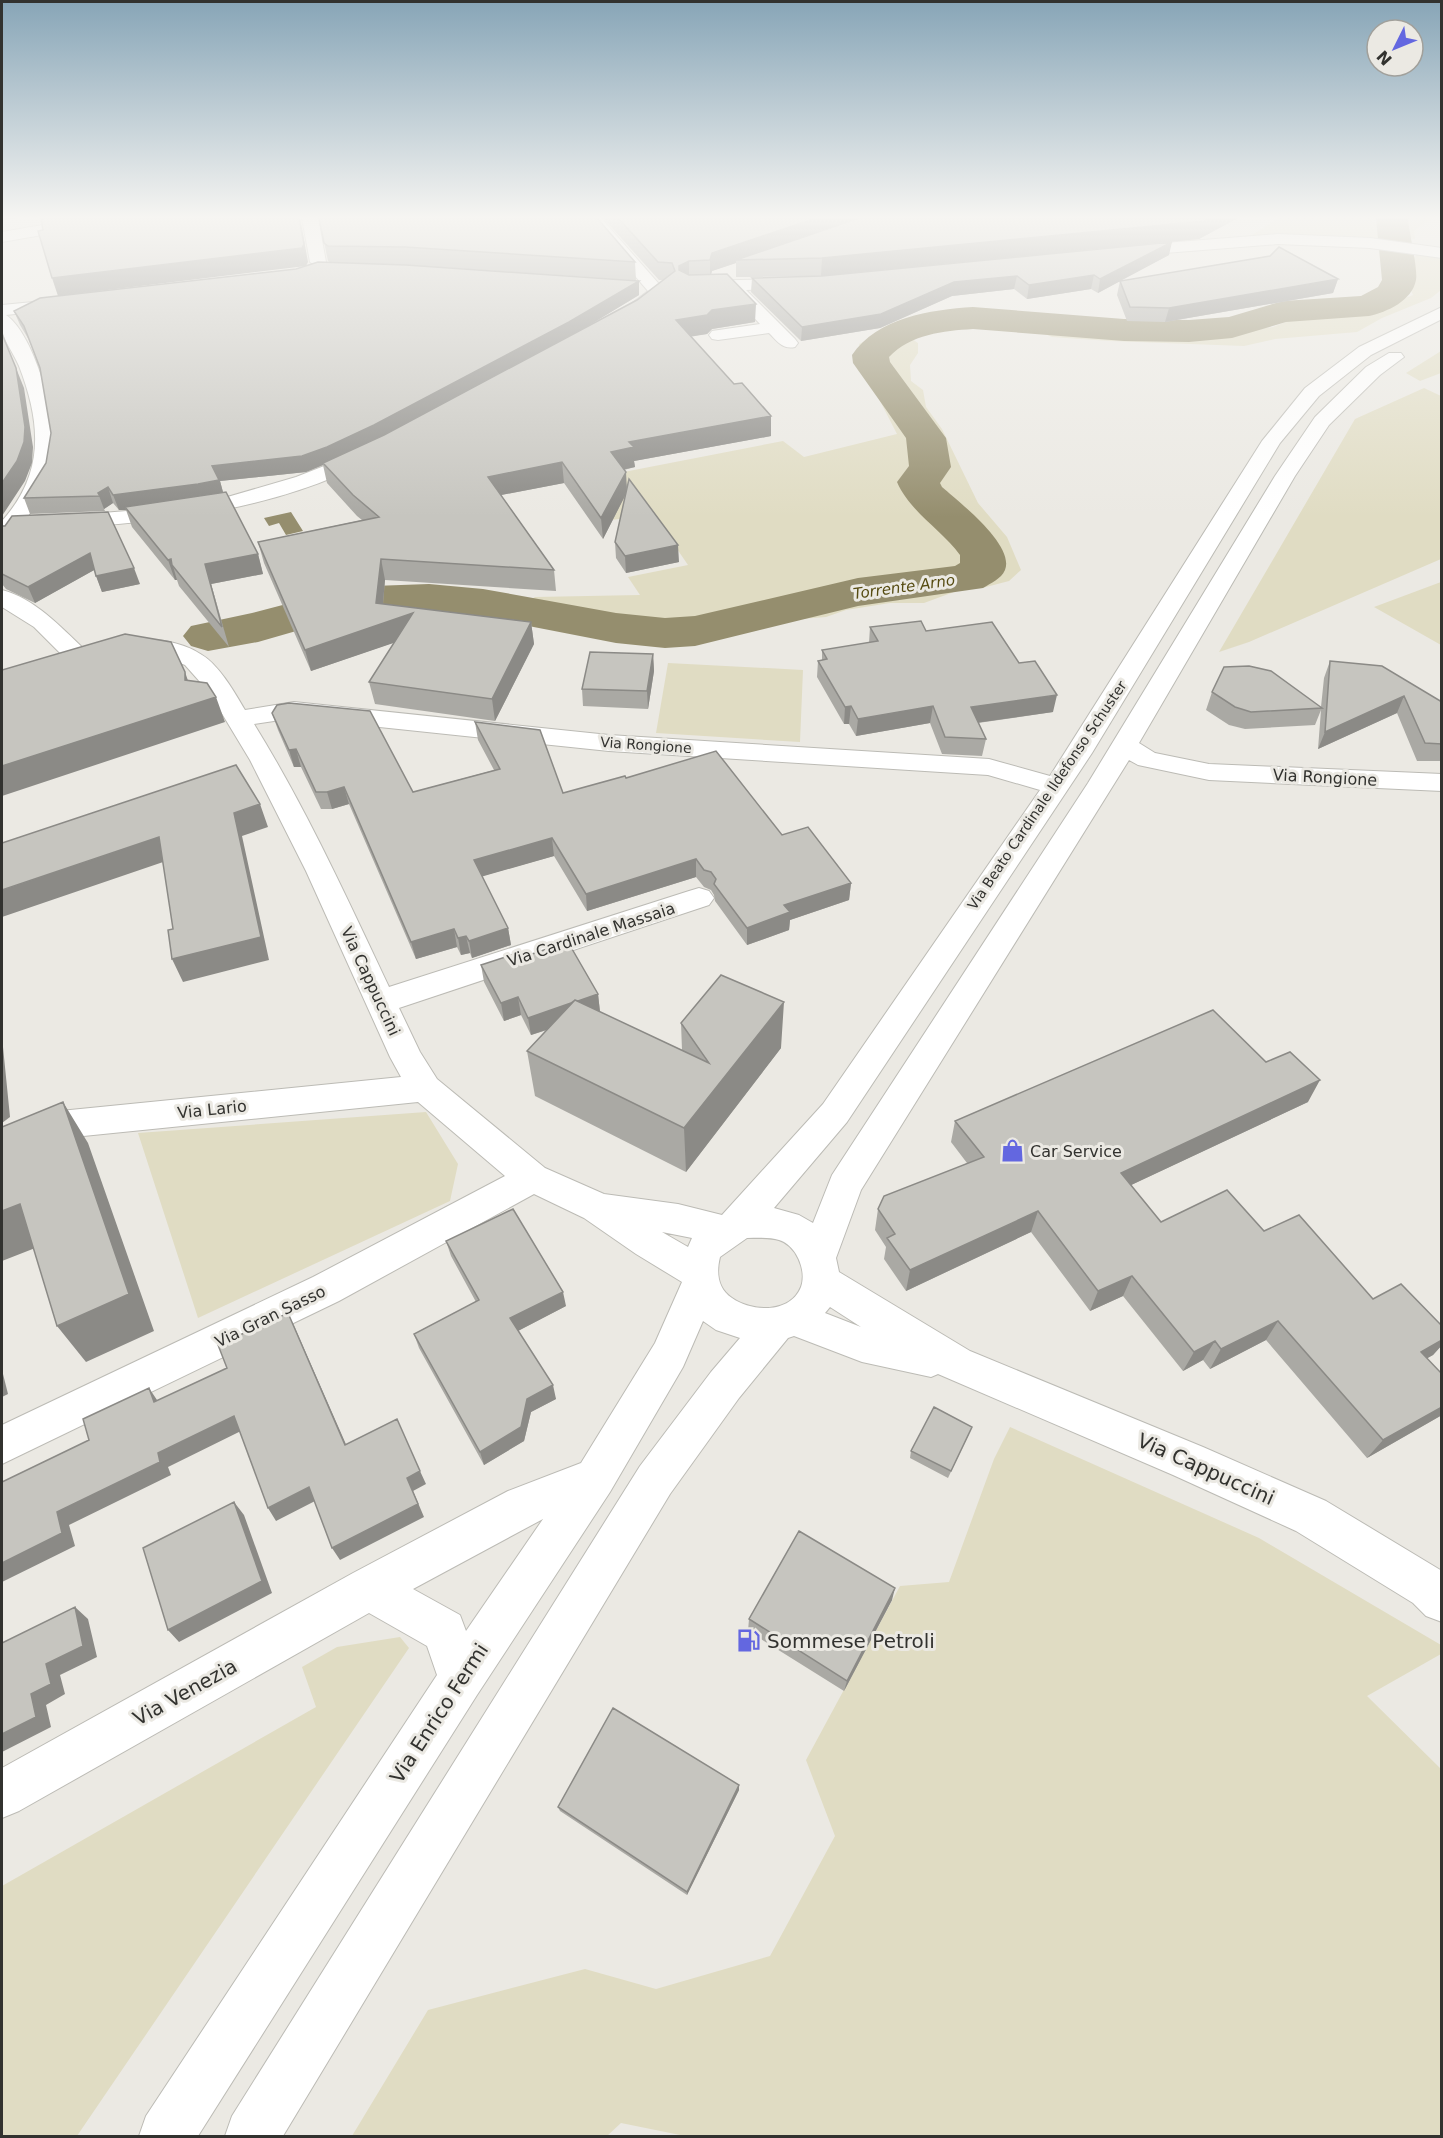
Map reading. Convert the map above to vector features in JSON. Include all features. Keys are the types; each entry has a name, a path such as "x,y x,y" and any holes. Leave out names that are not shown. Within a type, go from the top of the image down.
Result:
{"street":[{"path":"610,323 620,318"},
{"path":"764,318 789,343"},
{"name":"Via Beato Cardinale Ildefonso Schuster","path":"734,1227 835,1113 1079,753 1272,441 1312,392 1365,351 1431,318"},
{"path":"2,319 13,334 45,419 44,465 22,510 6,529"},
{"path":"718,335 773,327"},
{"name":"Via Beato Cardinale Ildefonso Schuster","path":"820,1269 845,1185 1102,783 1285,476 1322,421 1373,371 1442,329"},
{"path":"6,529 38,523 195,510 312,479 385,446"},
{"name":"Via Cappuccini","path":"2,597 42,622 83,653 167,649 194,660 219,688 263,760 320,871 406,1057 425,1088 533,1178 597,1207 699,1278"},
{"name":"Via Rongione","path":"237,719 294,710 609,743 989,767 1055,786"},
{"name":"Via Rongione","path":"1124,745 1147,759 1209,772"},
{"name":"Via Rongione","path":"1102,783 1209,772 1442,783"},
{"name":"Via Cardinale Massaia","path":"381,1002 699,898"},
{"name":"Via Lario","path":"2,1143 40,1127 425,1088"},
{"name":"Via Gran Sasso","path":"2,1445 326,1289 533,1178"},
{"name":"Via Cappuccini","path":"597,1207 734,1227"},
{"path":"252,2136 655,1480 725,1384 785,1322 815,1298 820,1269 808,1241 788,1227 734,1227 706,1247 699,1278 708,1301 728,1318 748,1325 785,1322"},
{"name":"Via Cappuccini","path":"820,1269 861,1307 956,1364 1188,1461 1311,1516 1437,1586"},
{"name":"Via Enrico Fermi","path":"166,2136 461,1679 595,1478 669,1355 699,1278"},
{"name":"Via Cappuccini","path":"785,1322 862,1345 956,1364"},
{"name":"Via Venezia","path":"2,1794 369,1589 523,1506 595,1478"},
{"path":"369,1589 444,1631 461,1679"}],"shaded area":[{"path":"1383,318 1357,332 1275,339 1244,346 1052,337 1041,332 1044,328 1109,335 1219,334 1273,327 1291,320"},
{"path":"881,333 909,337 918,343 918,353 910,365 911,381 923,390 926,407 942,429 978,503 1007,537 1021,570 1009,581 982,588 962,589 924,603 890,603 846,610 826,617 787,620 676,643 574,626 533,626 504,617 535,597 640,595 628,577 688,565 653,514 598,522 598,477 783,441 804,457 897,434 862,366 859,344"},
{"path":"1441,351 1441,373 1420,381 1406,373"},
{"path":"1424,388 1441,396 1441,559 1249,642 1219,652 1355,419"},
{"path":"291,512 303,531 286,535 279,523 269,526 264,518"},
{"path":"1441,582 1441,645 1374,607"},
{"path":"668,663 803,670 800,742 656,733"},
{"path":"426,1112 458,1164 450,1201 198,1318 138,1133"},
{"path":"1010,1427 1259,1538 1441,1645 1441,1654 1367,1696 1441,1769 1441,2136 685,2136 621,2123 607,2136 352,2136 428,2010 585,1969 656,1989 770,1956 835,1836 806,1760 900,1586 949,1582 994,1459"},
{"path":"400,1637 409,1648 77,2136 2,2136 2,1886 316,1707 302,1667 337,1647"}],"building":[{"path":"19,318 576,318 374,425 302,456 212,466 219,480 198,484 113,495 108,487 98,493 100,496 24,498 46,463 51,433 40,368 24,326"},
{"path":"604,318 690,318 676,320 734,384 742,383 771,416 629,442 634,447 611,452 626,472 601,518 562,462 488,477 554,570 381,559 376,603 531,622 492,699 369,682 413,613 305,650 258,542 379,517 353,495 323,463 384,435"},
{"path":"793,318 858,318 802,327"},
{"path":"2,334 16,368 25,427 24,442 17,461 2,483"},
{"path":"629,479 678,545 625,556 615,542"},
{"path":"226,492 258,554 205,564 222,627 172,565 171,559 168,560 125,507"},
{"path":"108,512 134,568 96,576 90,553 28,587 2,574 2,526 5,526 12,516"},
{"path":"921,621 926,631 992,622 1019,663 1035,661 1057,695 971,707 986,739 945,737 933,706 858,719 851,706 845,707 818,661 827,659 822,650 878,641 870,627"},
{"path":"125,634 171,642 185,672 185,680 207,683 216,697 2,766 2,670"},
{"path":"590,652 653,654 647,691 582,689"},
{"path":"1330,661 1382,666 1442,702 1442,744 1425,743 1404,696 1325,732"},
{"path":"1249,666 1271,671 1322,708 1251,712 1235,707 1212,692 1224,667"},
{"path":"289,703 370,711 413,792 500,769 475,722 540,730 563,793 625,776 626,778 716,751 782,835 808,827 851,883 784,905 790,912 747,928 714,884 716,879 711,872 704,870 696,859 586,894 552,838 474,860 508,928 469,941 466,936 458,938 454,929 411,942 344,787 327,792 316,792 296,749 289,750 272,713 277,705"},
{"path":"236,765 260,804 234,813 261,937 172,959 168,930 173,929 159,837 2,890 2,843"},
{"path":"568,942 598,994 528,1018 518,997 501,1003 481,965 521,952 523,957"},
{"path":"721,975 784,1002 684,1128 527,1051 575,1000 709,1063 681,1023"},
{"path":"1213,1010 1266,1062 1290,1052 1320,1080 1121,1173 1161,1222 1227,1190 1264,1231 1299,1215 1373,1299 1401,1284 1442,1326 1442,1340 1421,1352 1442,1374 1442,1407 1383,1440 1278,1321 1221,1349 1215,1341 1194,1352 1132,1276 1098,1291 1038,1211 910,1270 887,1238 895,1234 878,1209 884,1196 984,1157 955,1121"},
{"path":"63,1102 129,1294 57,1326 20,1204 2,1211 2,1127"},
{"path":"513,1209 563,1292 510,1318 553,1385 527,1399 521,1427 480,1452 414,1334 479,1300 446,1241"},
{"path":"288,1313 345,1445 397,1419 420,1471 407,1478 418,1504 332,1548 309,1487 268,1508 234,1416 158,1453 160,1462 57,1512 62,1533 2,1563 2,1482 89,1440 83,1419 149,1388 154,1402 227,1368 218,1345"},
{"path":"934,1407 972,1427 951,1471 911,1451"},
{"path":"234,1502 262,1581 168,1630 143,1548"},
{"path":"799,1531 895,1588 847,1681 749,1619"},
{"path":"75,1607 83,1646 46,1664 51,1684 31,1694 36,1717 2,1734 2,1643"},
{"path":"613,1708 739,1785 687,1892 558,1807"}],"waterway":[{"name":"Torrente Arno","path":"208,636 258,627 317,610 373,600 429,598 483,603 616,628 665,633 695,631 858,592 967,578 982,569 983,555 965,531 923,493 918,482 930,467 926,438 872,363 870,355 880,345 891,337 917,326 973,318 1124,330 1189,331 1232,327 1263,318"}],"place":[{"name":"Car Service","path":"1012,1151"},
{"name":"Sommese Petroli","path":"749,1641"}]}
